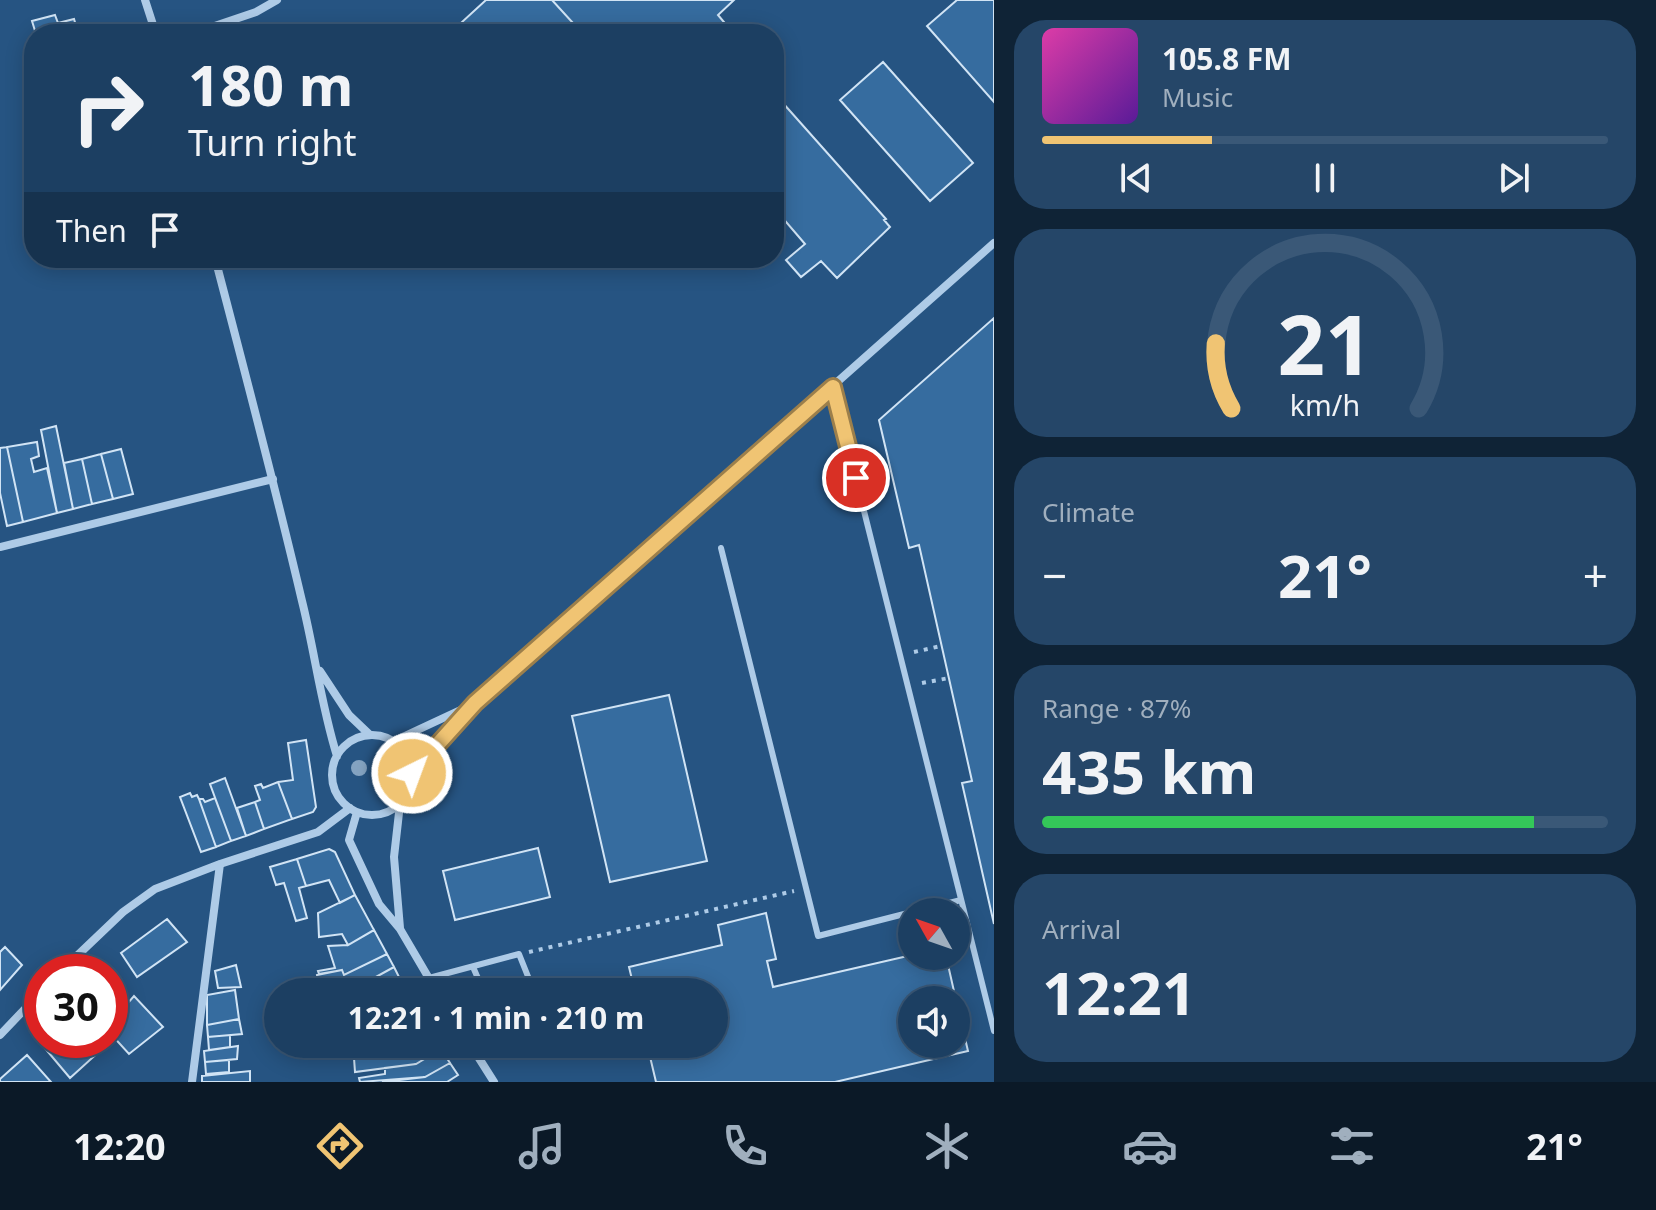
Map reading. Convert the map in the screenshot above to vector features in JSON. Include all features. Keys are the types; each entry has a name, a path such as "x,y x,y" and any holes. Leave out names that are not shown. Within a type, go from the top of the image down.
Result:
{"street":[{"path":"145,0 153,24"},
{"path":"221,24 256,12 277,0"},
{"path":"412,773 475,703 994,243"},
{"path":"218,268 273,479 318,666 323,711 337,756"},
{"path":"0,547 273,479"},
{"path":"318,666 341,704 370,735"},
{"path":"394,741 475,703"},
{"path":"370,735 394,741 403,749 412,773 410,790 400,804 387,812 372,815 353,810 339,798 333,784 332,770 337,756 345,745 357,738 370,735"},
{"path":"400,804 394,857 400,929"},
{"path":"79,954 123,912 155,889 318,832 353,810"},
{"path":"353,810 349,840 379,904 400,929 429,978"},
{"path":"192,1082 220,864"},
{"path":"0,1035 24,1010"},
{"path":"479,1058 494,1082"}],"lane":[{"path":"833,387 960,898"},
{"path":"721,548 818,936 898,916"},
{"path":"970,936 994,1031"},
{"path":"429,978 519,954 529,978"},
{"path":"473,967 478,978"}],"path":[{"path":"900,655 941,646"},
{"path":"907,685 949,678"},
{"path":"519,954 805,888"}],"building":[{"path":"486,0 552,0 574,24 464,24 462,22"},
{"path":"552,0 734,0 718,15 726,24 574,24"},
{"path":"957,0 994,0 994,102 927,26"},
{"path":"55,15 58,23 74,19 76,24 33,24 32,21"},
{"path":"883,62 973,163 930,201 840,100"},
{"path":"784,104 890,227 837,278 821,261 801,277 786,260 805,244 784,220"},
{"path":"994,318 994,924 962,783 972,781 919,545 909,548 879,420"},
{"path":"56,426 73,509 57,513 41,430"},
{"path":"37,442 39,456 31,459 34,472 47,468 57,513 23,522 7,447"},
{"path":"7,447 23,522 7,526 0,493 0,448"},
{"path":"121,449 133,494 113,499 101,454"},
{"path":"101,454 113,499 92,504 82,459"},
{"path":"82,459 92,504 73,509 64,463"},
{"path":"669,695 707,861 610,882 572,716"},
{"path":"306,740 316,807 313,812 292,819 278,782 293,780 288,743"},
{"path":"225,778 246,836 231,841 210,784"},
{"path":"278,782 292,819 264,829 255,802 260,800 255,786 261,784 263,788"},
{"path":"190,793 199,799 216,847 201,852 180,797"},
{"path":"215,798 231,841 216,847 199,799 205,802"},
{"path":"255,802 264,829 246,836 237,808"},
{"path":"538,848 550,897 455,920 443,871"},
{"path":"329,849 335,852 355,895 340,903 329,880 306,886 297,859"},
{"path":"297,859 306,886 299,888 307,918 296,921 284,883 276,885 270,867"},
{"path":"355,895 374,930 348,945 342,934 319,937 318,913"},
{"path":"766,913 776,959 767,961 773,987 898,958 898,970 949,970 953,986 898,986 898,1058 938,1058 835,1082 656,1082 650,1058 728,1058 728,978 632,978 629,967 722,945 718,925"},
{"path":"167,919 187,942 137,977 128,964 128,954 121,953"},
{"path":"374,930 387,954 344,975 342,970 319,974 318,971 335,968 328,946 348,945"},
{"path":"5,947 22,965 0,990 0,952"},
{"path":"387,954 394,967 374,978 318,978 317,975 342,970 344,975"},
{"path":"236,965 241,987 218,988 215,971"},
{"path":"394,967 400,978 374,978"},
{"path":"235,990 239,1019 207,1025 207,995"},
{"path":"134,996 163,1027 129,1054 128,1003"},
{"path":"239,1019 242,1034 208,1037 207,1025"},
{"path":"230,1035 230,1047 209,1050 208,1037"},
{"path":"238,1046 237,1059 205,1062 204,1051"},
{"path":"24,1058 30,1058 51,1082 0,1082"},
{"path":"53,1058 92,1058 70,1078"},
{"path":"354,1058 426,1058 416,1064 355,1072"},
{"path":"426,1058 447,1058 450,1063 425,1077 360,1082 359,1078 385,1074 385,1068 416,1064"},
{"path":"229,1060 229,1072 206,1074 205,1062"},
{"path":"450,1063 458,1075 447,1082 382,1082 425,1077"},
{"path":"250,1071 250,1082 202,1082 202,1076"}],"route":[{"path":"412,773 475,703 833,387 856,478"}]}
